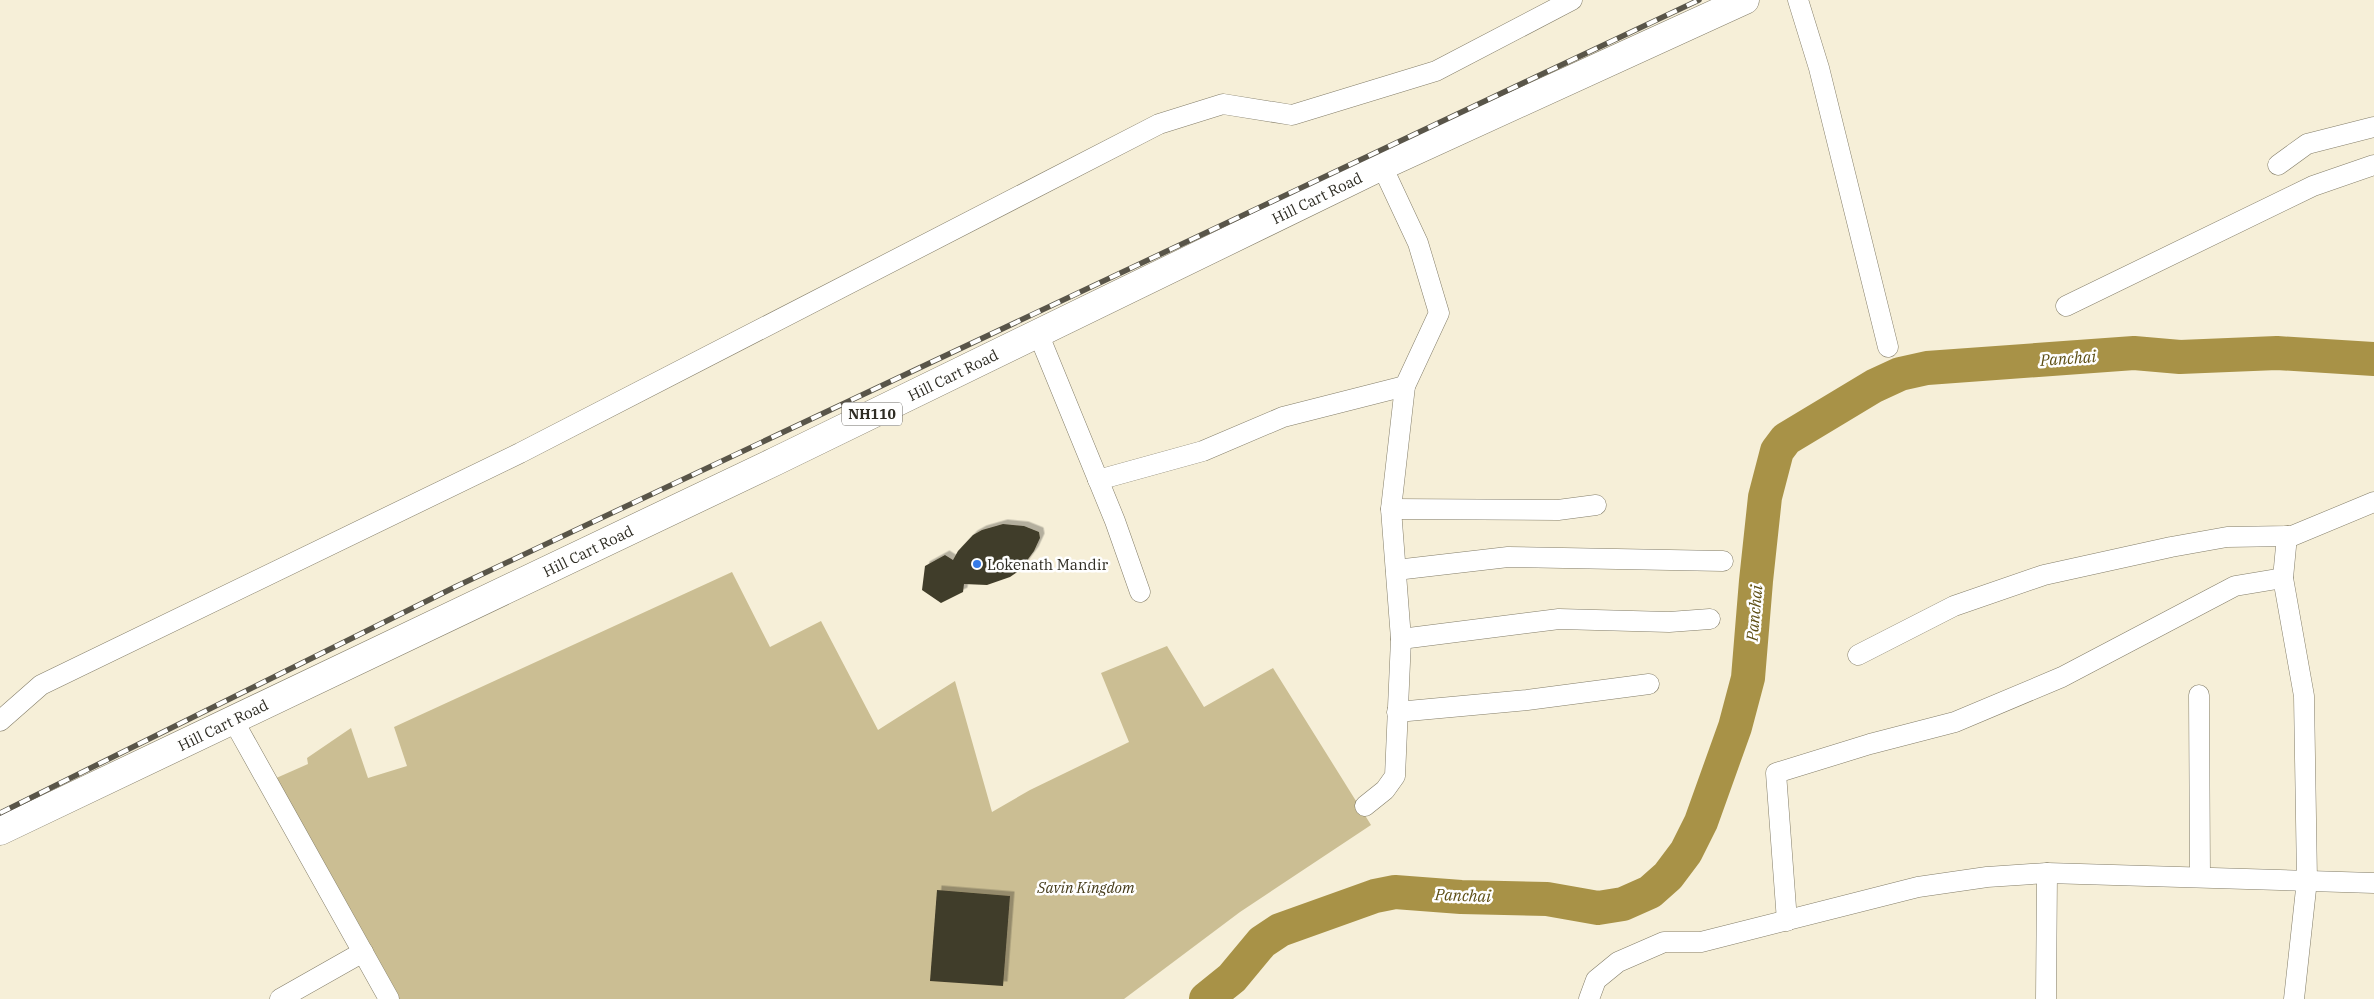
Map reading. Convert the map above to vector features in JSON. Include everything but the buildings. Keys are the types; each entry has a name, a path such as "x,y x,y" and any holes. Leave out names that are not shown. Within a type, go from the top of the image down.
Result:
{"highway":[{"name":"Hill Cart Road","path":"0,831 1382,166 1745,0"}],"street":[{"path":"0,721 41,685 520,453 1159,124 1223,104 1292,115 1436,71 1572,0"},
{"path":"1798,0 1819,68 1888,347"},
{"path":"2278,165 2307,144 2374,127"},
{"path":"2066,306 2313,186 2374,165"},
{"path":"1365,806 1385,790 1395,776 1401,639 1392,509 1405,386 1439,313 1418,243 1382,166"},
{"path":"1038,333 1098,480 1140,592"},
{"path":"1098,480 1203,451 1283,417 1405,386"},
{"path":"1858,655 1954,606 2044,575 2171,547 2218,539 2292,536 2374,502"},
{"path":"1392,509 1558,510 1596,505"},
{"path":"2286,536 2283,578 2304,696 2307,880 2294,999"},
{"path":"1396,570 1508,557 1723,561"},
{"path":"1787,921 1776,772 1870,744 1955,722 2062,677 2235,586 2283,578"},
{"path":"1401,639 1559,619 1669,622 1710,619"},
{"path":"1397,712 1527,700 1649,684"},
{"path":"2198,695 2200,878"},
{"path":"233,720 389,999"},
{"path":"1589,999 1596,980 1618,962 1664,942 1701,942 1918,887 1987,877 2047,873 2374,883"},
{"path":"2046,999 2047,873"},
{"path":"280,999 363,952"}],"green space":[{"name":"Savin Kingdom","path":"732,572 770,647 821,621 878,730 955,681 992,812 1030,790 1129,742 1101,673 1167,646 1204,707 1273,668 1371,825 1240,912 1124,999 396,999 274,779 308,764 307,758 351,728 368,778 407,766 394,727"}],"waterway":[{"name":"Panchai","path":"1206,999 1232,978 1262,942 1280,930 1375,896 1395,892 1461,897 1547,899 1598,908 1623,904 1650,892 1668,876 1686,852 1701,822 1735,727 1748,678 1765,497 1777,451 1786,439 1874,386 1900,374 1927,368 2134,353 2180,357 2277,353 2374,359"}],"railway":[{"path":"0,813 455,587 1699,0"}],"place":[{"name":"Lokenath Mandir","path":"977,564"}]}
